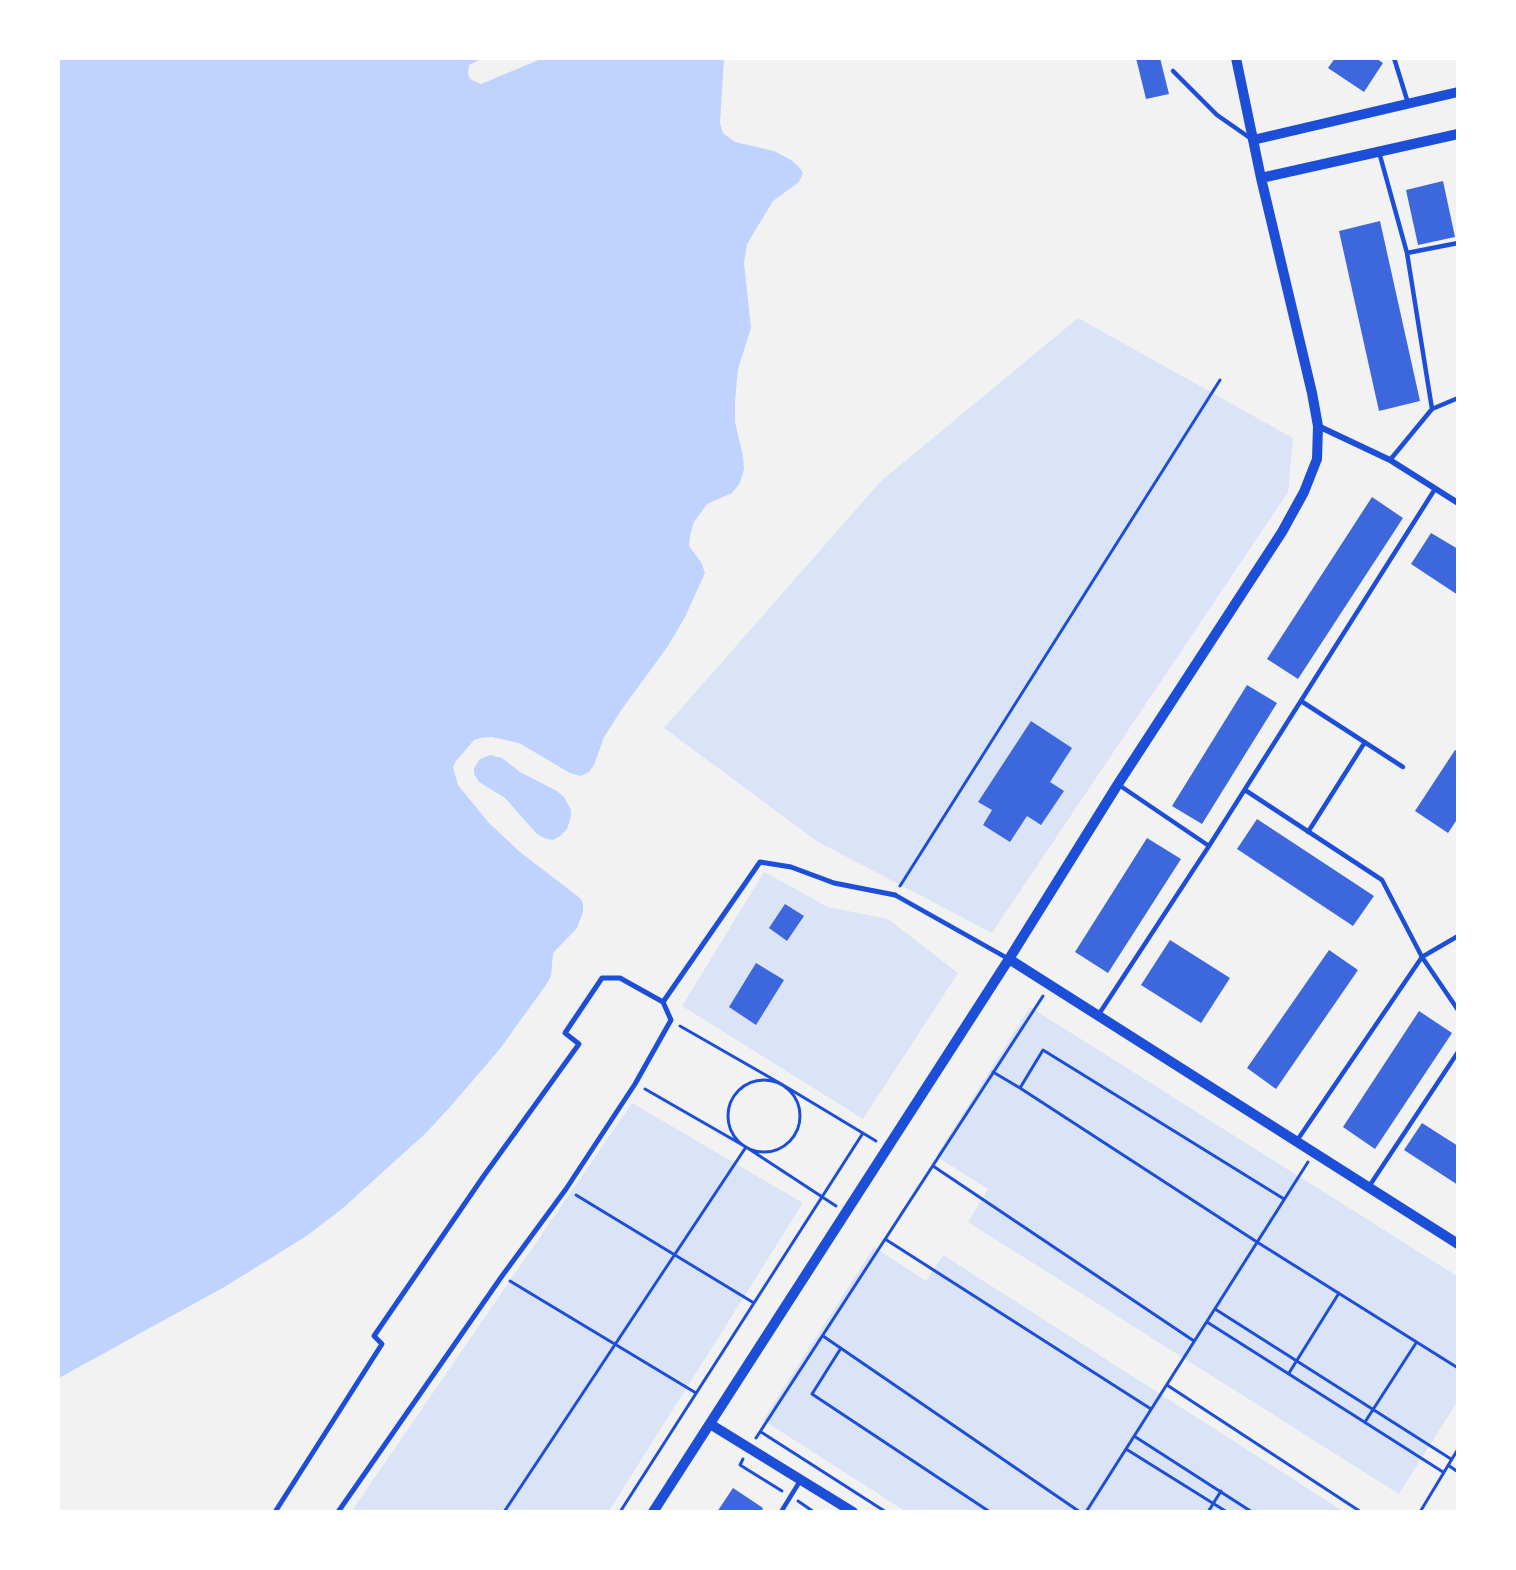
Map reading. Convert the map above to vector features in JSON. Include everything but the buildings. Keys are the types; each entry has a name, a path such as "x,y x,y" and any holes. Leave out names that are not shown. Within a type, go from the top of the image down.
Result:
{"street":[{"path":"653,1512 1009,959 1118,784 1282,531 1304,492 1317,459 1318,426 1236,58"},
{"path":"1253,140 1458,92"},
{"path":"1261,178 1458,134"},
{"path":"1318,426 1390,460 1458,504"},
{"path":"663,1002 759,862 791,867 834,883 895,895"},
{"path":"1009,959 1458,1245"},
{"path":"275,1512 382,1344 374,1336 483,1177 579,1044 566,1033 602,978 620,978 663,1002 671,1020 635,1084 566,1189 502,1276 338,1512"},
{"path":"710,1424 853,1512"}],"lane":[{"path":"1394,58 1408,103"},
{"path":"1173,71 1216,115 1253,140"},
{"path":"1379,152 1407,253 1432,409"},
{"path":"1407,253 1458,243"},
{"path":"1390,460 1432,409 1457,398"},
{"path":"1098,1015 1245,790 1435,489"},
{"path":"1301,701 1403,767"},
{"path":"1308,832 1365,742"},
{"path":"1118,784 1209,846"},
{"path":"1245,790 1382,880 1422,957 1458,1010"},
{"path":"895,895 1009,959"},
{"path":"1296,1142 1422,957 1458,936"},
{"path":"1368,1188 1458,1052"},
{"path":"781,1512 801,1480"}],"path":[{"path":"895,895 1220,380"},
{"path":"814,1512 740,1465 1050,985"},
{"path":"671,1020 888,1148"},
{"path":"1020,1088 1043,1050 1284,1199"},
{"path":"993,1072 1458,1368"},
{"path":"765,1079 783,1084 791,1091 800,1107 800,1126 796,1135 790,1142 773,1152 746,1148 732,1134 729,1125 728,1115 733,1097 739,1090 756,1081 765,1079"},
{"path":"635,1084 746,1148 845,1212"},
{"path":"620,1512 862,1132"},
{"path":"504,1512 746,1148"},
{"path":"1086,1512 1314,1153"},
{"path":"933,1166 1194,1341"},
{"path":"566,1189 754,1303"},
{"path":"885,1239 1151,1409"},
{"path":"502,1276 696,1393"},
{"path":"1288,1374 1339,1293"},
{"path":"1215,1309 1451,1459"},
{"path":"1206,1322 1443,1472"},
{"path":"823,1336 1080,1512"},
{"path":"1364,1422 1416,1342"},
{"path":"841,1348 812,1394 990,1512"},
{"path":"1166,1385 1361,1512"},
{"path":"761,1431 886,1512"},
{"path":"1134,1436 1252,1512"},
{"path":"1126,1449 1227,1512"},
{"path":"1420,1512 1458,1449"},
{"path":"1448,1465 1458,1472"},
{"path":"1208,1512 1221,1491"}],"shaded area":[{"path":"1078,318 1293,438 1288,492 992,933 818,842 664,728 881,481"},
{"path":"764,872 828,907 888,919 958,973 863,1119 682,1006"},
{"path":"1030,1007 1457,1276 1457,1402 1399,1494 968,1222 988,1189 936,1156"},
{"path":"632,1103 803,1203 609,1511 351,1512"},
{"path":"874,1247 926,1281 943,1255 1343,1511 905,1511 763,1420"}],"water":[{"path":"59,58 481,59 469,65 468,73 470,79 481,84 541,59 724,59 720,123 723,133 735,142 774,151 791,160 803,173 799,182 773,201 747,244 744,263 751,328 738,369 735,401 735,422 744,469 740,483 732,493 707,504 694,522 689,546 701,562 705,573 685,617 668,646 604,737 594,765 589,772 581,776 570,773 519,743 492,737 474,740 453,767 458,785 489,823 520,852 580,898 583,903 583,912 577,928 553,953 551,976 546,985 499,1050 450,1107 426,1133 343,1208 308,1235 226,1286 59,1378"},
{"path":"490,755 502,758 520,772 564,797 571,810 571,816 567,829 560,836 553,840 537,834 505,798 479,782 474,774 474,768 480,759"}]}
